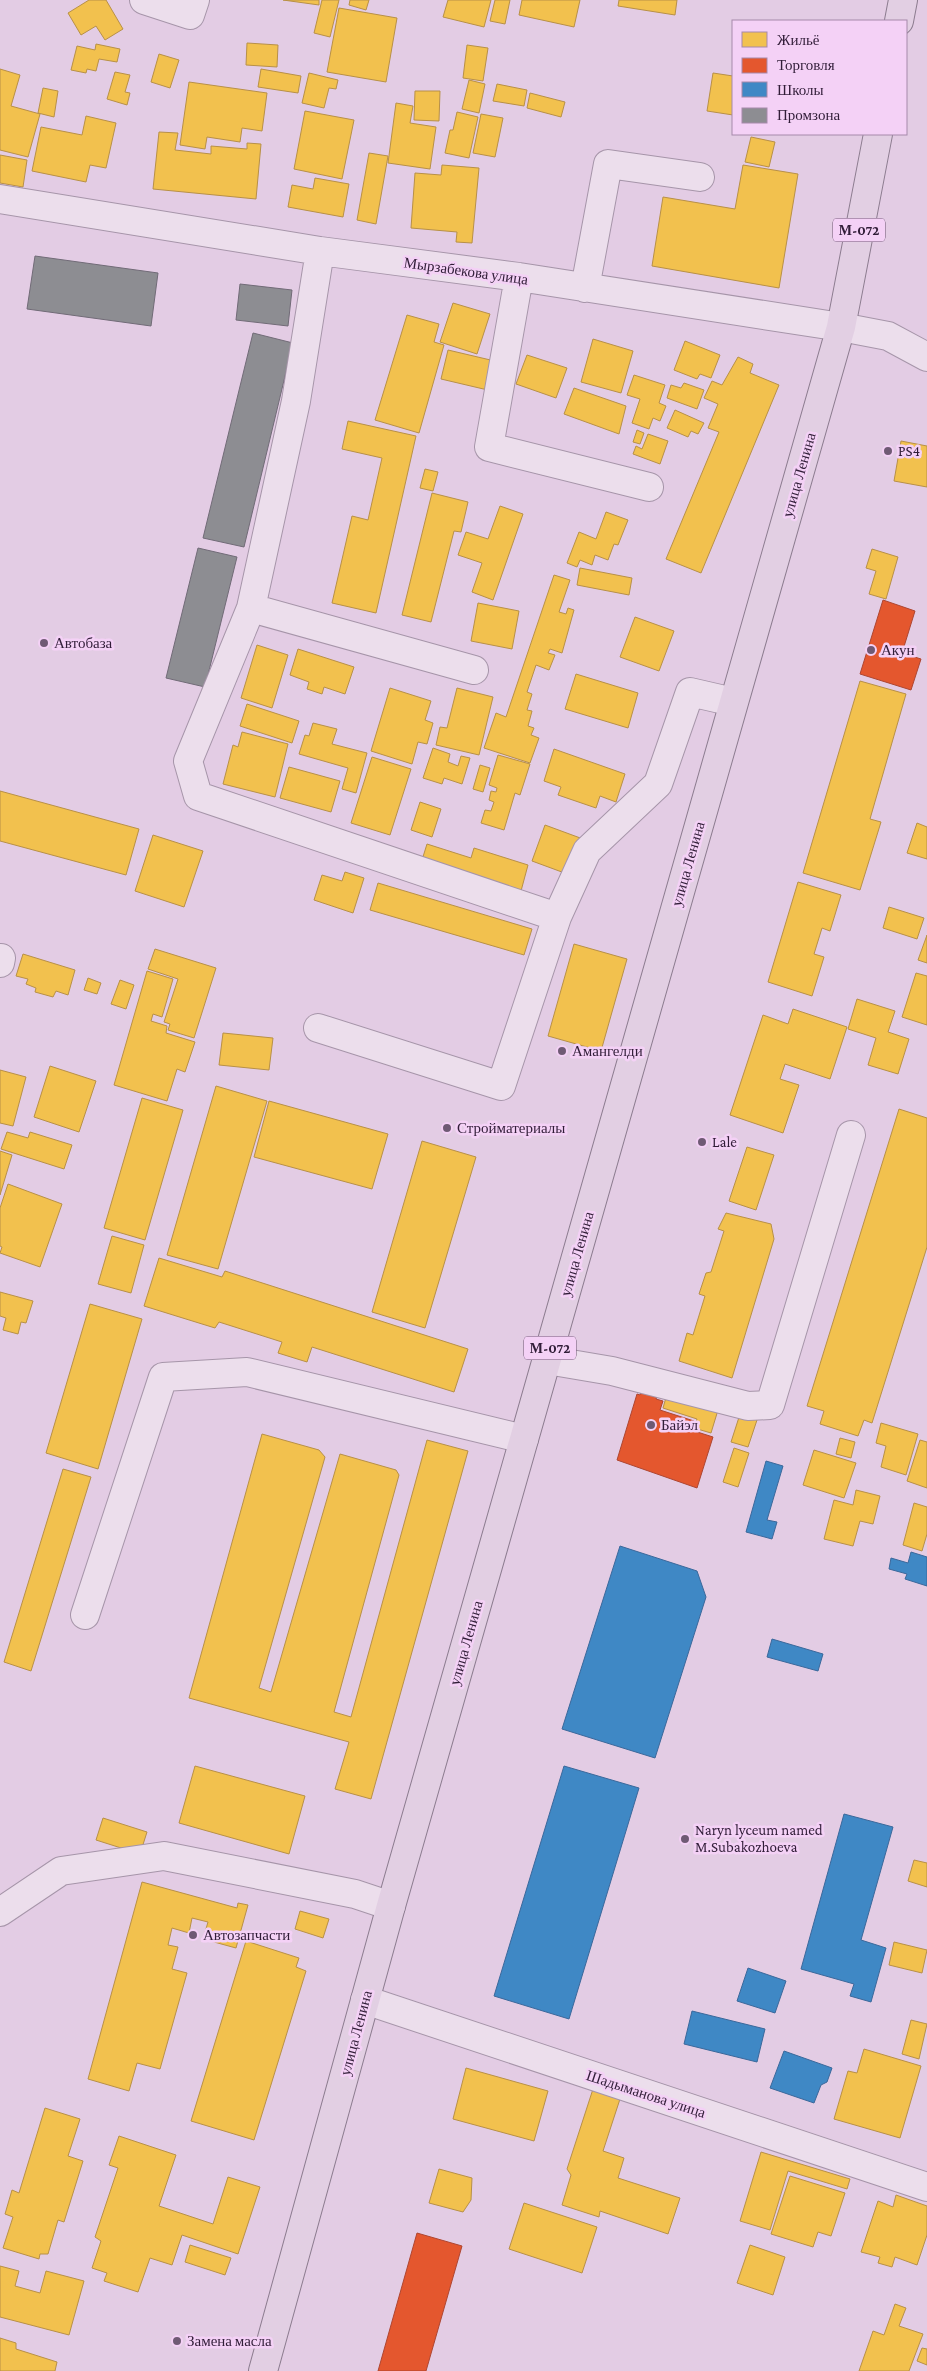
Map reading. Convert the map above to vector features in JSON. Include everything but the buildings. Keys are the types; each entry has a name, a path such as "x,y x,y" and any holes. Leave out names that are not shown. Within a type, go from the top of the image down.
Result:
{"main road":[{"path":"899,20 903,0"},
{"name":"улица Ленина","path":"263,2371 391,1906 841,327 878,135"}],"street":[{"path":"144,0 190,15 195,0"},
{"path":"585,288 608,164 700,177"},
{"name":"Мырзабекова улица","path":"0,199 320,251 519,277 841,327 888,336 927,357"},
{"path":"320,251 296,401 250,608 188,762 198,796 557,917"},
{"path":"519,277 489,447 649,487"},
{"path":"250,608 474,670"},
{"path":"318,1028 501,1086 557,917 587,851 658,784 690,692 730,701"},
{"path":"547,1360 612,1371 748,1406 770,1405 851,1135"},
{"path":"85,1615 162,1377 247,1372 524,1439"},
{"path":"0,1912 61,1871 164,1856 355,1894 391,1906"},
{"name":"Шадыманова улица","path":"365,2000 927,2187"}],"place":[{"name":"PS4","path":"888,451"},
{"name":"Автобаза","path":"44,643"},
{"name":"Акун","path":"871,650"},
{"name":"Амангелди","path":"562,1051"},
{"name":"Стройматериалы","path":"447,1128"},
{"name":"Lale","path":"702,1142"},
{"name":"Байэл","path":"651,1425"},
{"name":"Naryn lyceum named M.Subakozhoeva","path":"685,1839"},
{"name":"Автозапчасти","path":"193,1935"},
{"name":"Замена масла","path":"177,2341"}]}
